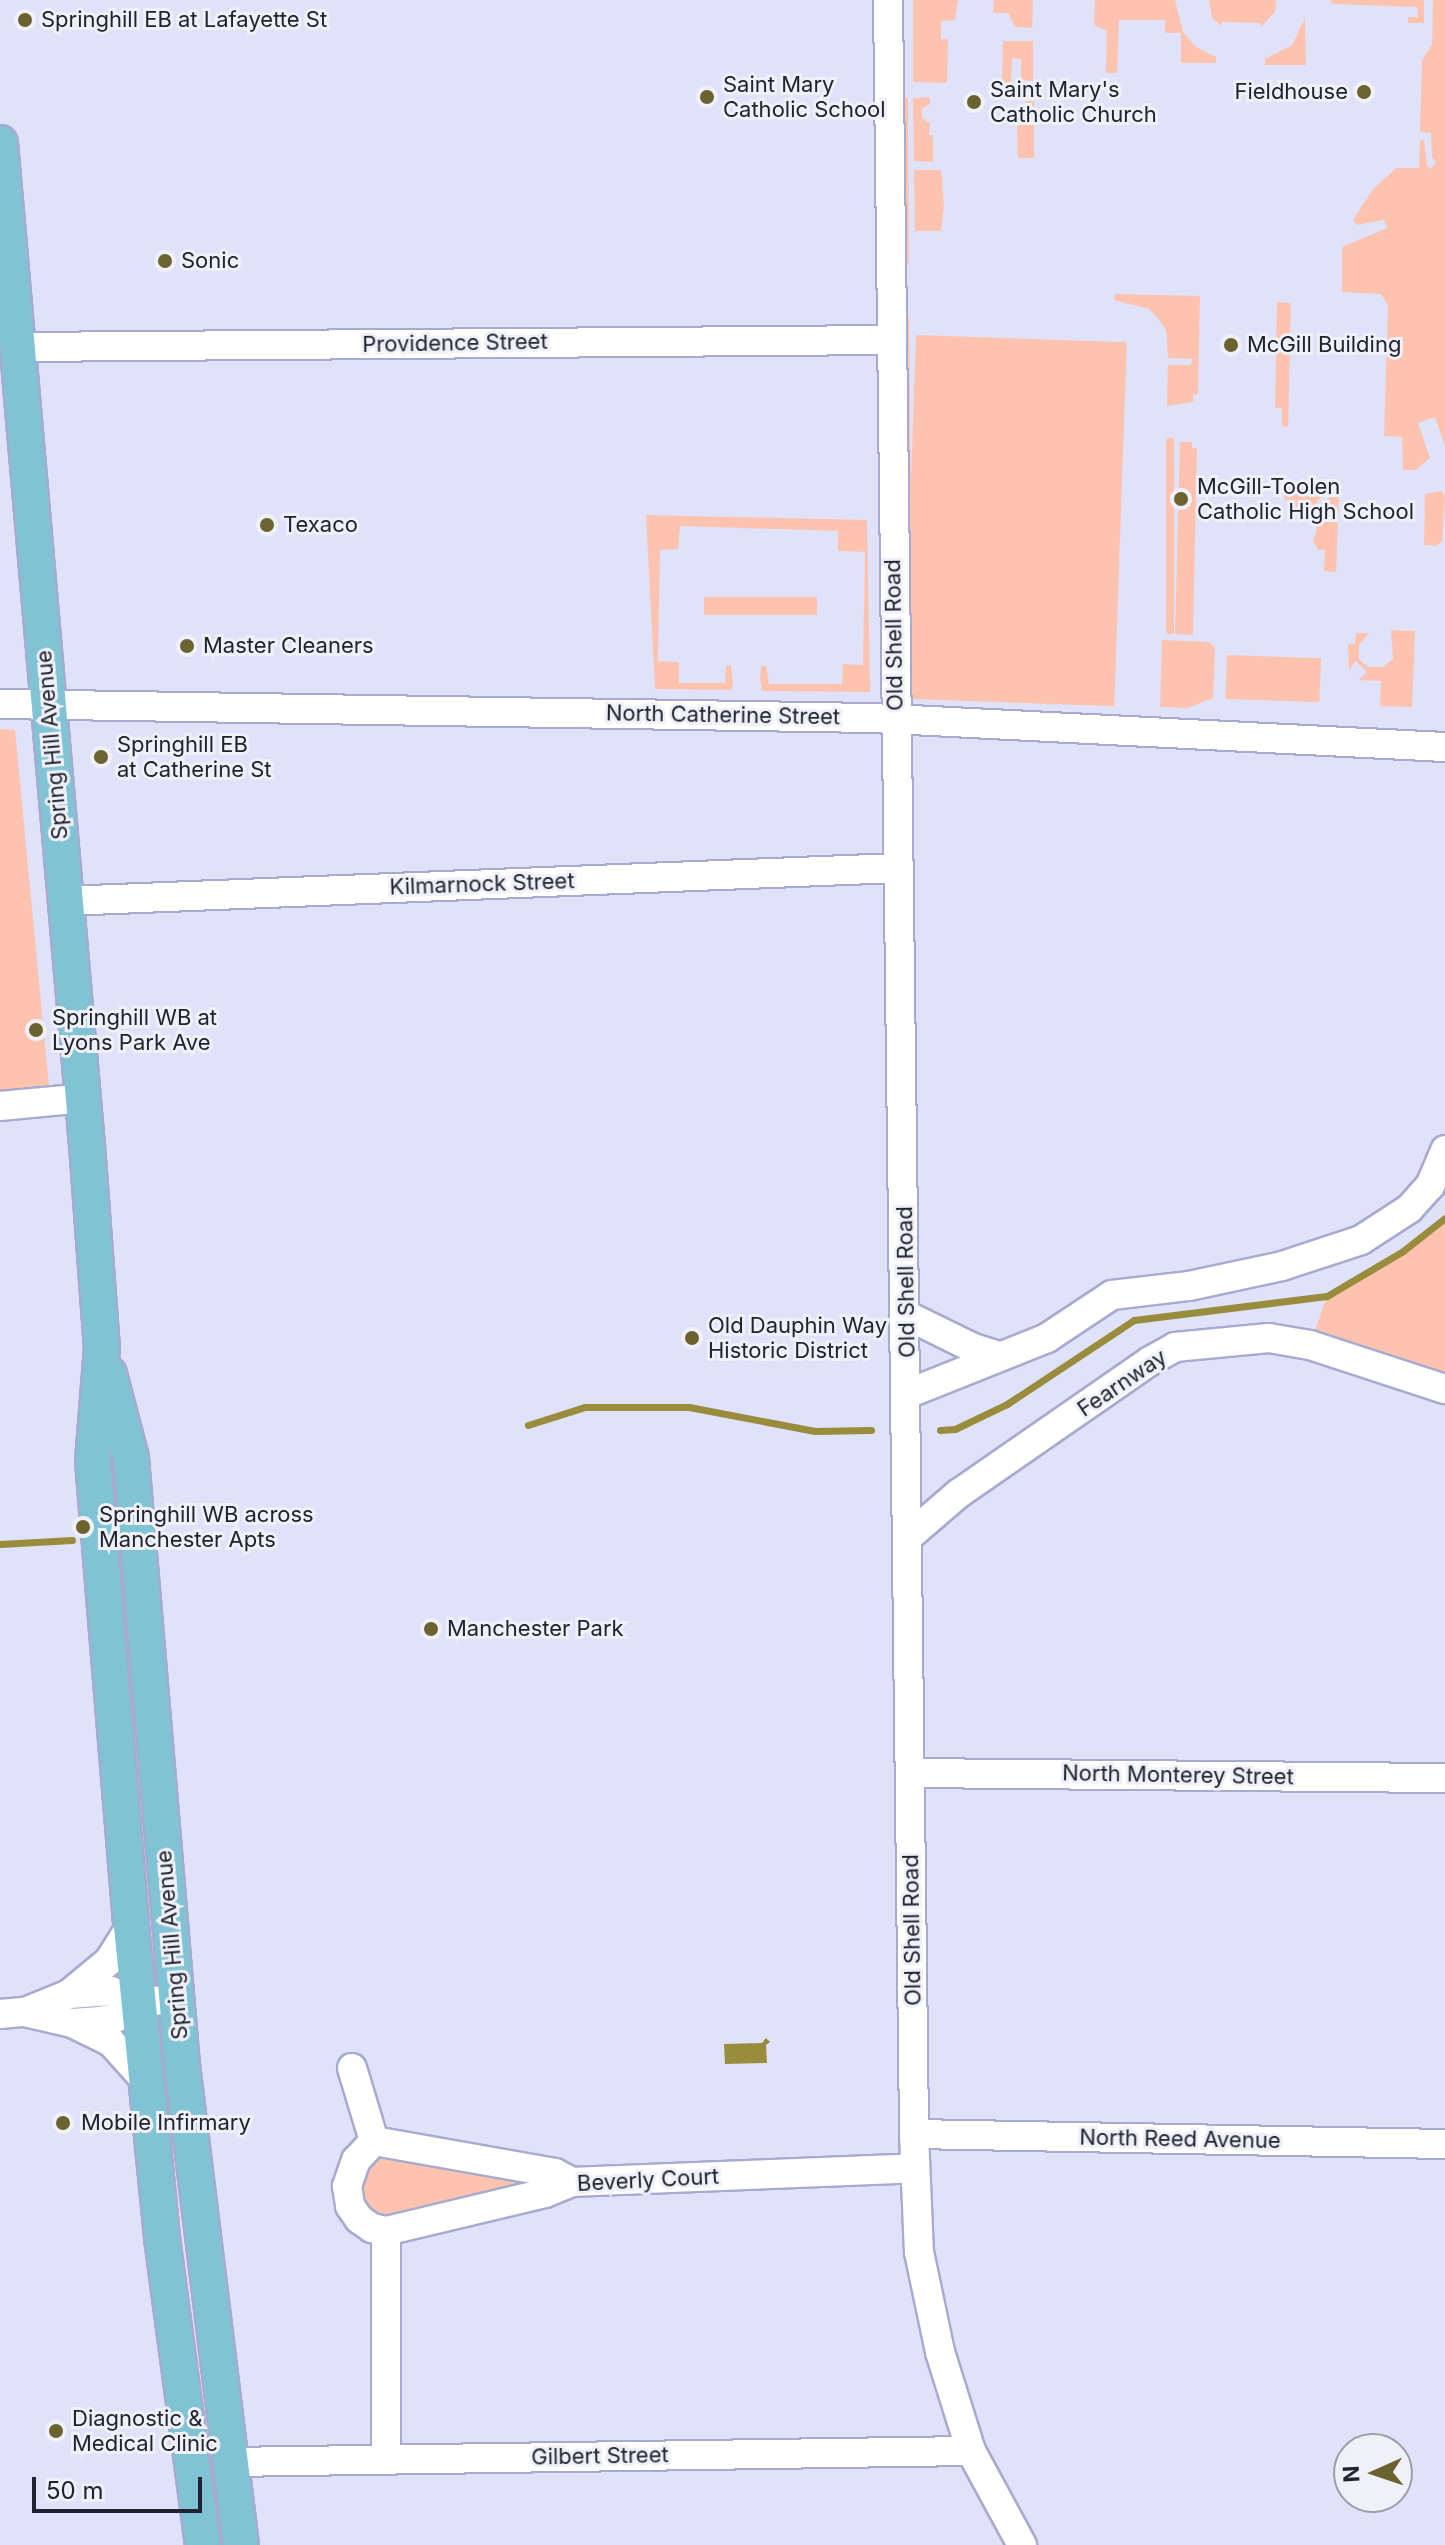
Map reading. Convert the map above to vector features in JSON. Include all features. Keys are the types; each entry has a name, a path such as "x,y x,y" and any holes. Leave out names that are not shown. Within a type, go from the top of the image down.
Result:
{"main road":[{"name":"Spring Hill Avenue","path":"0,143 84,1098 102,1347 93,1461 131,1926 162,2238 203,2545"},
{"name":"Spring Hill Avenue","path":"102,1347 131,1458 177,1999 228,2462 241,2545"}],"street":[{"name":"Old Shell Road","path":"888,0 914,2134 919,2252 940,2352 971,2451 1022,2545"},
{"name":"Providence Street","path":"19,347 891,340"},
{"name":"North Catherine Street","path":"0,704 321,707 895,721 1445,747"},
{"name":"Kilmarnock Street","path":"65,901 898,868"},
{"path":"0,1106 84,1098"},
{"path":"907,1394 996,1355 1047,1338 1112,1295 1189,1286 1282,1266 1361,1240 1409,1209 1430,1186 1445,1150"},
{"path":"906,1315 973,1348 996,1355"},
{"name":"Fearnway","path":"908,1537 958,1494 1150,1361 1175,1347 1269,1338 1310,1345 1445,1389"},
{"path":"908,1481 958,1494"},
{"name":"North Monterey Street","path":"910,1773 1445,1778"},
{"path":"69,1994 109,1961 131,1926"},
{"path":"12,2013 69,1994 111,1991 138,2002 177,1999"},
{"path":"12,2013 72,2023 116,2018 138,2002"},
{"path":"72,2023 111,2042 145,2080"},
{"path":"352,2068 374,2141"},
{"name":"North Reed Avenue","path":"914,2134 1445,2144"},
{"path":"374,2141 555,2173 572,2182"},
{"path":"374,2141 356,2160 347,2186 350,2206 359,2219 372,2228 386,2231 386,2458"},
{"name":"Beverly Court","path":"386,2231 545,2193 572,2182 915,2168"},
{"name":"Gilbert Street","path":"228,2462 971,2451"}],"shaded area":[{"path":"913,0 958,0 955,20 941,21 941,39 948,39 947,83 913,82"},
{"path":"994,0 1033,0 1032,28 1015,27 1008,13 993,13"},
{"path":"1095,0 1175,0 1183,32 1196,47 1216,57 1216,63 1181,63 1181,33 1165,33 1165,20 1119,20 1117,73 1106,73 1107,31 1094,25"},
{"path":"1209,0 1276,0 1275,12 1261,27 1260,23 1222,22 1222,26 1212,18"},
{"path":"1331,0 1424,0 1424,23 1408,23 1408,17 1418,17 1417,7 1331,4"},
{"path":"1433,0 1445,0 1445,446 1435,417 1418,423 1430,458 1416,470 1403,470 1402,437 1384,436 1388,306 1381,294 1342,292 1342,247 1387,228 1384,220 1356,225 1353,220 1373,189 1396,168 1419,168 1420,140 1424,140 1427,166 1431,169 1436,162 1432,157 1431,133 1420,132 1422,60 1432,44"},
{"path":"1305,18 1306,65 1265,65 1265,59 1292,45"},
{"path":"1003,41 1033,41 1033,81 1021,80 1021,59 1012,58 1011,84 1002,84"},
{"path":"930,97 930,104 922,109 922,118 930,123 929,135 933,135 933,162 914,161 913,98"},
{"path":"901,98 908,98 909,264 904,262"},
{"path":"1026,101 1034,101 1034,158 1018,158 1017,126 1026,121 1022,109"},
{"path":"914,170 941,170 944,205 941,231 915,231"},
{"path":"1115,294 1200,296 1198,394 1193,395 1193,402 1167,406 1168,365 1191,365 1192,359 1168,358 1166,330 1160,321 1149,309 1114,300"},
{"path":"1277,302 1291,303 1288,427 1282,426 1282,408 1275,408"},
{"path":"909,316 913,676 907,678 905,530 910,529 910,525 905,524 904,318"},
{"path":"916,335 1127,342 1114,706 903,699"},
{"path":"1166,438 1174,438 1174,634 1166,634"},
{"path":"1180,442 1192,442 1192,448 1197,448 1193,635 1175,634"},
{"path":"1291,482 1303,482 1313,492 1326,492 1308,512 1293,511 1284,498 1284,488 1291,487"},
{"path":"1441,491 1445,497 1442,541 1437,546 1424,545 1425,494"},
{"path":"1334,492 1339,492 1336,572 1324,571 1325,550 1318,550 1313,541 1317,530 1313,518"},
{"path":"646,515 867,520 870,692 762,691 760,678 761,667 766,665 769,684 842,684 843,664 863,665 865,552 838,551 838,531 680,526 678,549 660,550 658,661 679,662 679,683 725,683 726,666 731,665 733,684 731,690 655,689"},
{"path":"704,597 817,597 817,615 704,615"},
{"path":"1391,630 1415,631 1412,707 1380,706 1381,681 1359,680 1367,672 1356,661 1349,670 1348,644 1355,644 1356,633 1369,633 1359,645 1359,659 1368,667 1383,667 1393,659"},
{"path":"1162,640 1209,642 1215,648 1213,698 1188,708 1160,707"},
{"path":"1227,655 1321,658 1319,702 1225,699"},
{"path":"0,729 15,730 49,1087 0,1091"},
{"path":"1445,1218 1445,1389 1310,1345 1327,1296 1402,1251"},
{"path":"766,2038 770,2042 766,2045 767,2063 725,2064 724,2044 762,2043"},
{"path":"389,2155 522,2178 522,2185 390,2219 378,2218 361,2206 360,2167"}],"waterway":[{"path":"940,1430 955,1429 1007,1404 1134,1320 1327,1296 1403,1251 1445,1218"},
{"path":"528,1425 585,1407 689,1407 815,1431 871,1430"},
{"path":"0,1544 72,1540"}],"place":[{"name":"Springhill EB at Lafayette St","path":"25,20"},
{"name":"Fieldhouse","path":"1364,92"},
{"name":"Saint Mary Catholic School","path":"707,97"},
{"name":"Saint Mary's Catholic Church","path":"974,102"},
{"name":"Sonic","path":"165,261"},
{"name":"McGill Building","path":"1231,345"},
{"name":"McGill-Toolen Catholic High School","path":"1181,499"},
{"name":"Texaco","path":"267,525"},
{"name":"Master Cleaners","path":"187,646"},
{"name":"Springhill EB at Catherine St","path":"101,757"},
{"name":"Springhill WB at Lyons Park Ave","path":"36,1030"},
{"name":"Old Dauphin Way Historic District","path":"692,1338"},
{"name":"Springhill WB across Manchester Apts","path":"83,1527"},
{"name":"Manchester Park","path":"431,1629"},
{"name":"Mobile Infirmary","path":"63,2123"},
{"name":"Diagnostic & Medical Clinic","path":"56,2431"}]}
